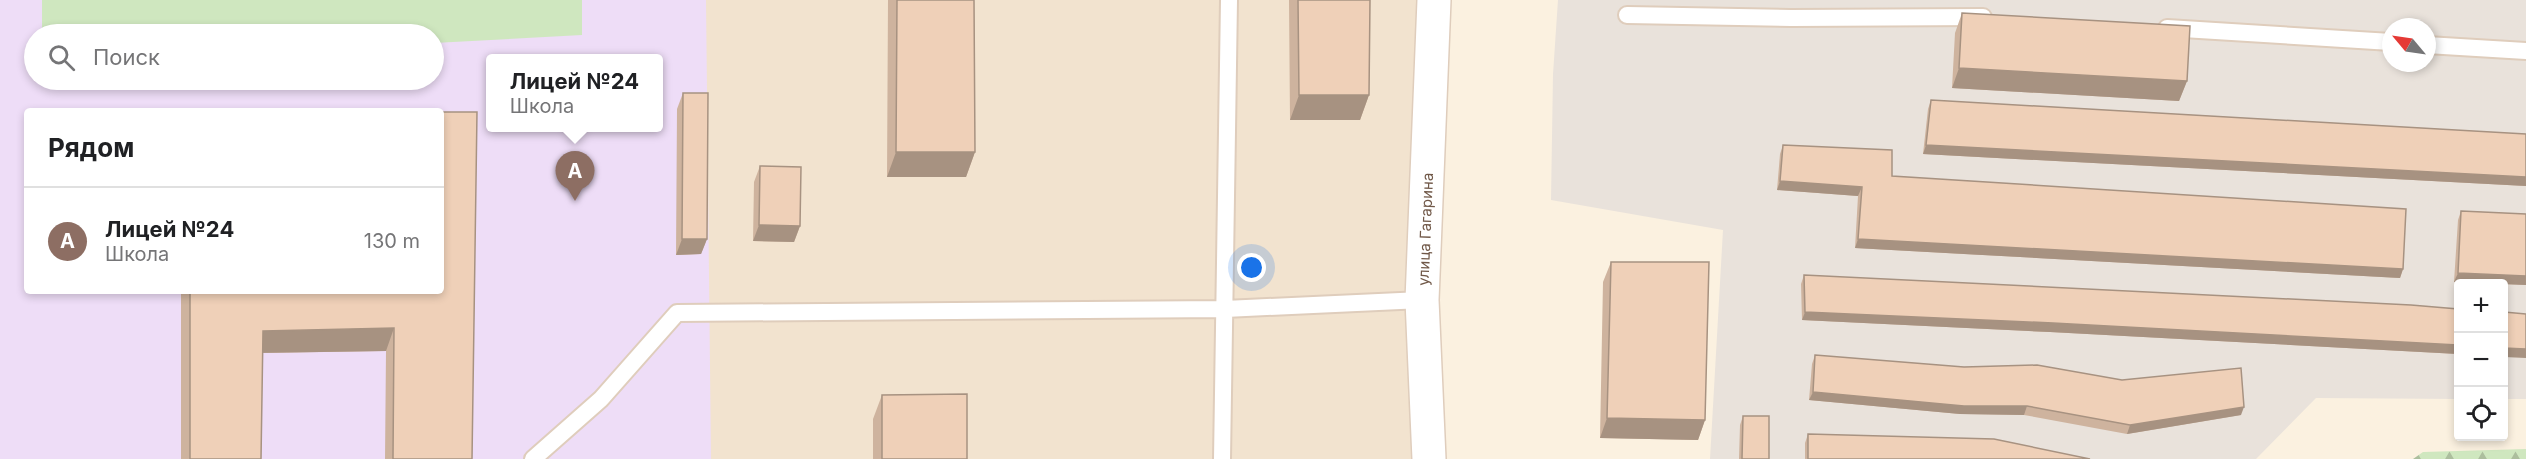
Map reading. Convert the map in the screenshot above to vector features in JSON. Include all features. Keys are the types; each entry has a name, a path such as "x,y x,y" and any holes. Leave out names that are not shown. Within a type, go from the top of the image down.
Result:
{"street":[{"name":"улица Гагарина","path":"1429,459 1422,300 1434,0"}],"lane":[{"path":"1222,459 1229,0"},
{"path":"1627,15 1791,18 1998,17"},
{"path":"2153,27 2382,41"},
{"path":"2436,46 2526,51"},
{"path":"533,459 601,399 677,313 1225,309 1422,300"}],"shaded area":[{"path":"0,0 1434,0 1429,459 0,459"},
{"path":"0,0 706,0 711,459 0,459"},
{"path":"1558,0 2526,0 2526,399 2508,399 2508,279 2454,279 2454,399 2316,398 2256,459 1710,459 1723,230 1551,200 1553,74"}],"green space":[{"path":"42,0 582,0 582,35 444,42 444,24 42,24"},
{"path":"2526,449 2526,459 2413,459 2423,452"}],"building":[{"path":"897,0 974,0 975,152 896,152"},
{"path":"1298,0 1370,0 1369,95 1299,95"},
{"path":"1962,13 2190,26 2187,81 1959,68"},
{"path":"683,93 708,93 707,239 682,239"},
{"path":"1931,100 2526,134 2526,177 1926,145"},
{"path":"444,112 477,112 472,459 393,459 394,328 263,331 261,459 190,459 190,294 444,294"},
{"path":"1783,145 1892,150 1892,176 2406,209 2403,269 1858,239 1862,187 1780,181"},
{"path":"760,166 801,167 800,226 759,225"},
{"path":"2461,211 2526,214 2526,276 2458,273"},
{"path":"1611,262 1709,262 1705,420 1607,418"},
{"path":"1804,275 2411,305 2454,309 2454,345 2053,323 1805,312"},
{"path":"2508,312 2526,314 2526,349 2508,348"},
{"path":"1815,355 1964,367 2037,365 2122,380 2241,368 2244,407 2130,425 2027,406 1964,406 1813,392"},
{"path":"967,394 967,459 882,459 882,395"},
{"path":"1743,416 1769,416 1769,459 1742,459"},
{"path":"1808,434 1994,439 2090,459 1808,459"}],"place":[{"name":"Лицей №24","path":"575,201"}]}
